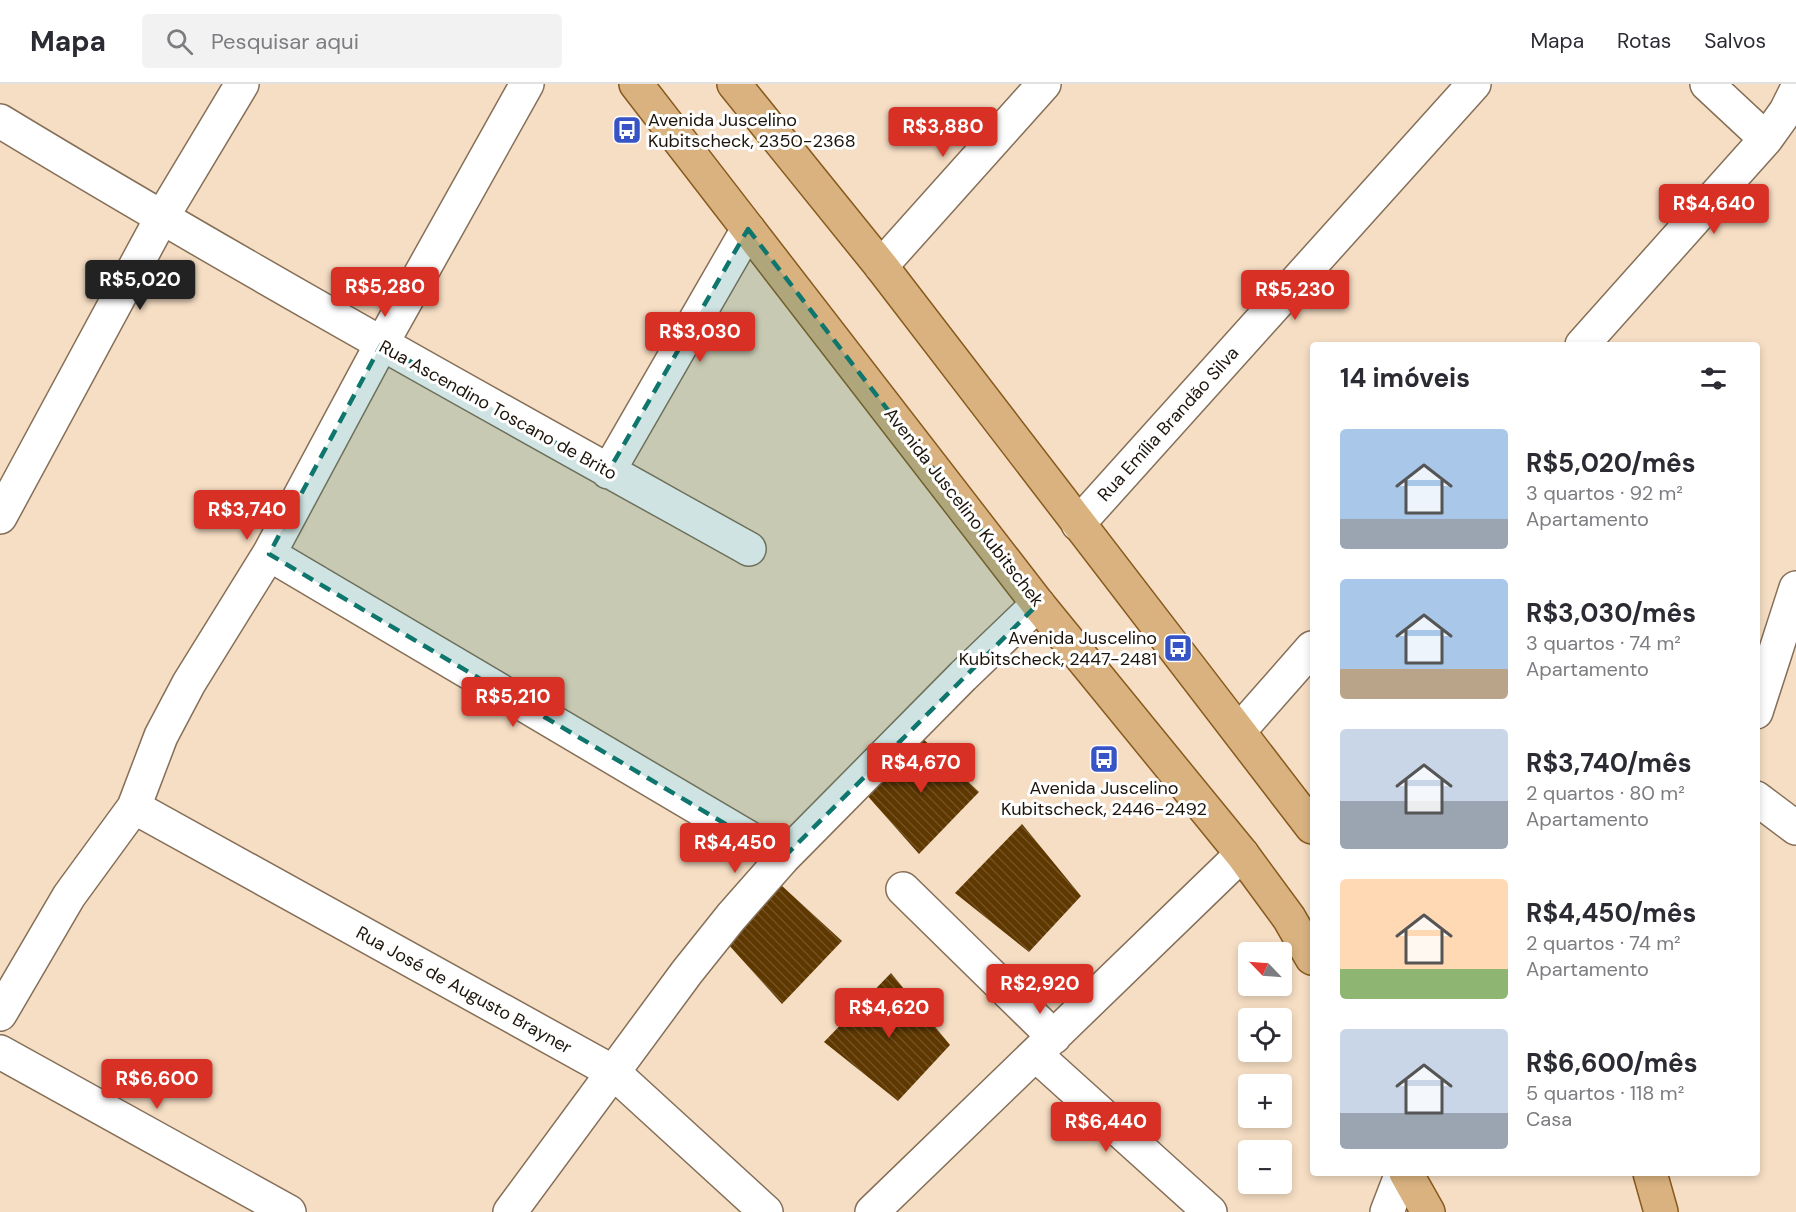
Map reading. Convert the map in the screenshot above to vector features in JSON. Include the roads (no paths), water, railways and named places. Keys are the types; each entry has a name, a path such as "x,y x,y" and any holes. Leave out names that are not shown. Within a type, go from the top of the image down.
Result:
{"main road":[{"name":"Avenida Juscelino Kubitschek","path":"636,84 1038,604 1242,854 1289,918 1310,955"},
{"path":"734,84 881,266 1310,824"},
{"path":"1406,1176 1428,1212"},
{"path":"1651,1176 1661,1212"}],"street":[{"path":"0,517 161,219 242,84"},
{"path":"0,1014 69,897 134,807 161,736 189,683 269,554 381,345 527,84"},
{"path":"881,266 1044,84"},
{"name":"Rua Emília Brandão Silva","path":"1078,524 1474,84"},
{"path":"1707,84 1766,139"},
{"path":"1585,342 1793,107"},
{"name":"Rua Ascendino Toscano de Brito","path":"0,121 161,219 381,345 749,549"},
{"path":"608,472 748,229"},
{"path":"269,554 783,858"},
{"path":"1760,700 1796,588"},
{"path":"510,1212 694,963 731,917 783,858 963,676 1038,604"},
{"path":"1239,731 1310,650"},
{"path":"1760,801 1796,828"},
{"name":"Rua José de Augusto Brayner","path":"134,807 613,1072 766,1212"},
{"path":"872,1212 1242,854"},
{"path":"903,889 1045,1046 1210,1212"},
{"path":"0,1052 289,1212"},
{"path":"1388,1212 1403,1176"}],"place":[{"name":"Avenida Juscelino Kubitscheck, 2350-2368","path":"627,130"},
{"name":"Avenida Juscelino Kubitscheck, 2447-2481","path":"1178,648"},
{"name":"Avenida Juscelino Kubitscheck, 2446-2492","path":"1104,759"}]}
